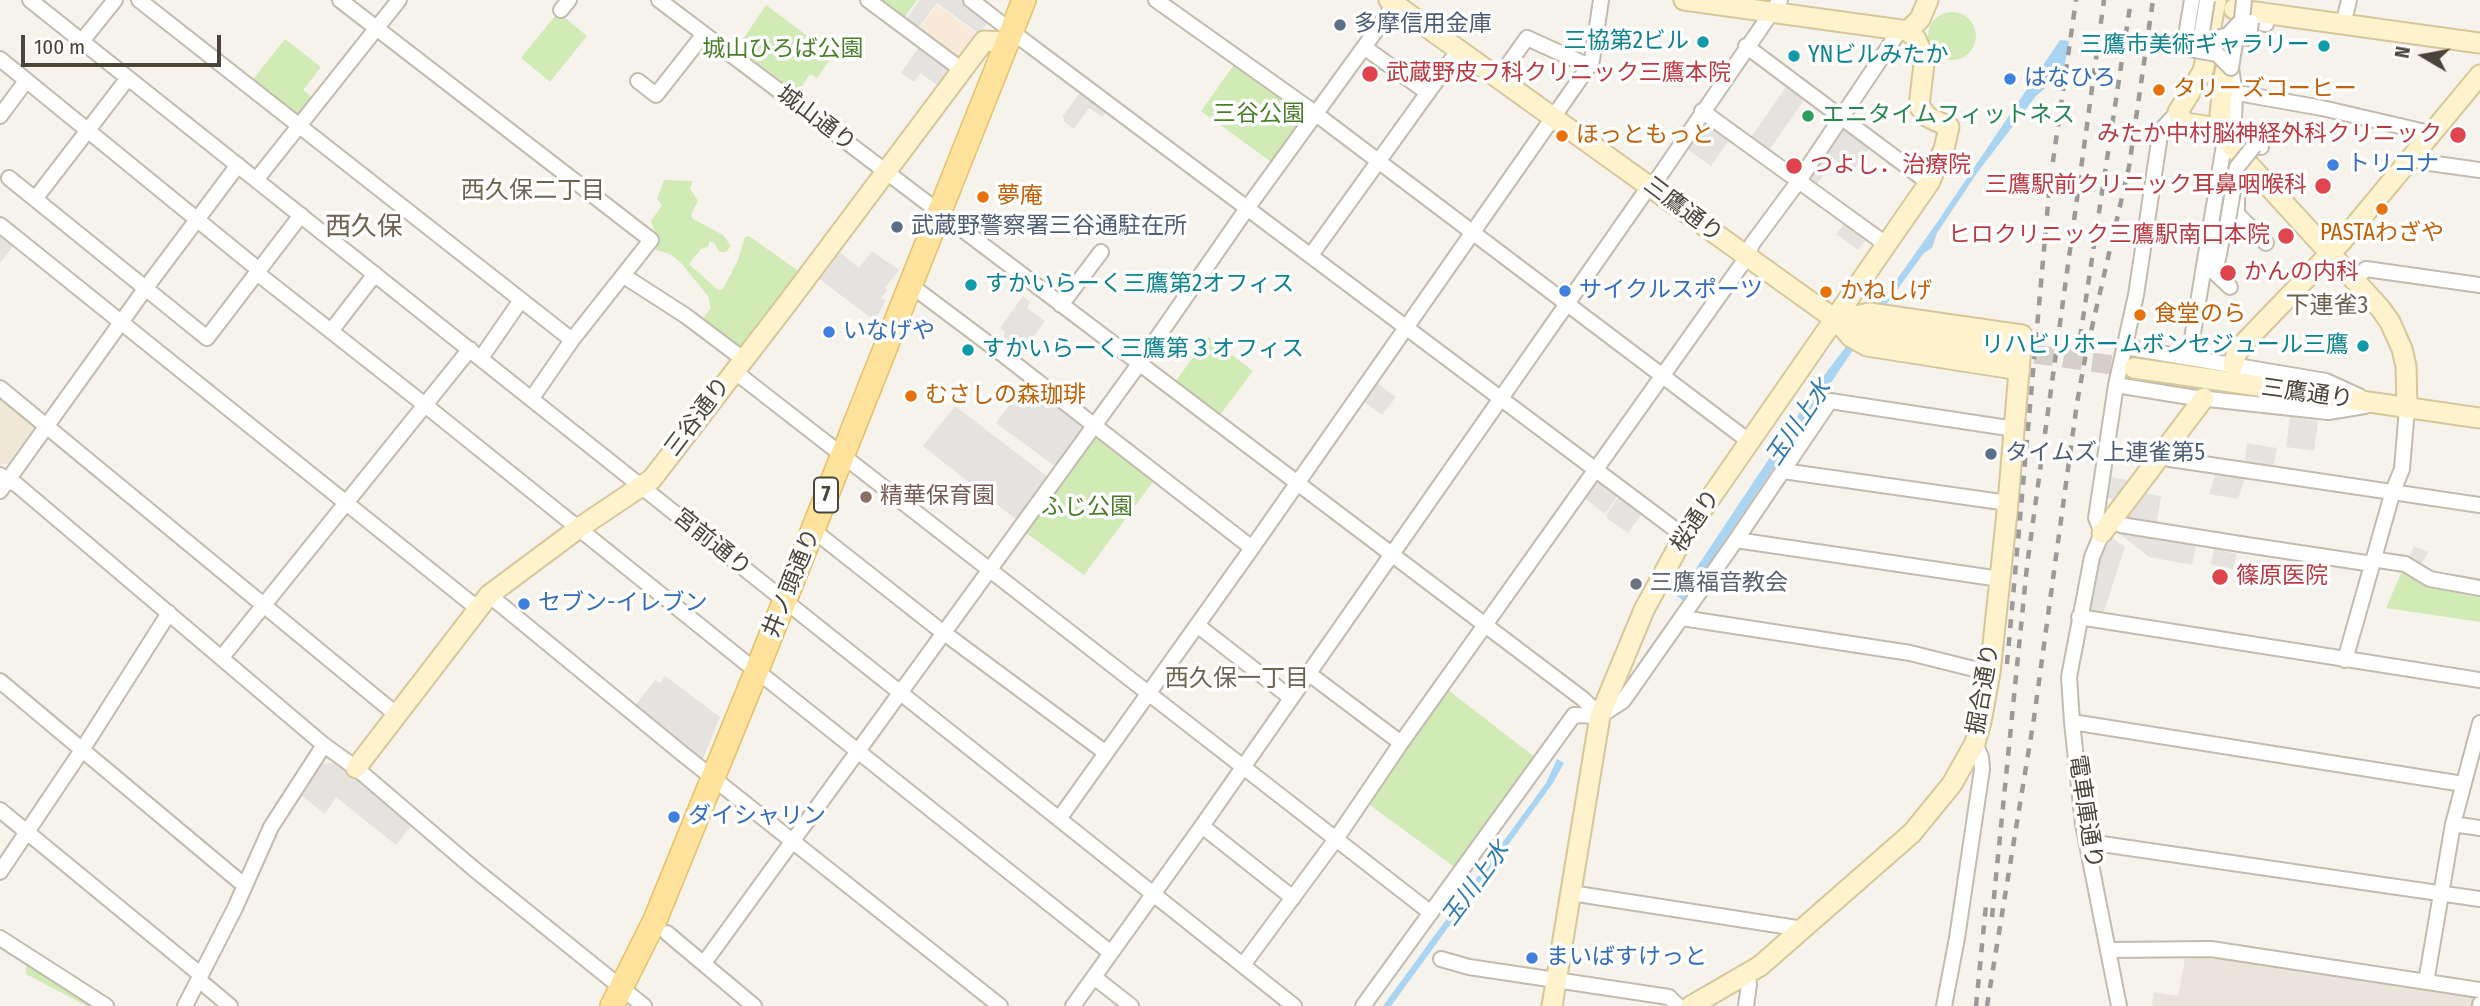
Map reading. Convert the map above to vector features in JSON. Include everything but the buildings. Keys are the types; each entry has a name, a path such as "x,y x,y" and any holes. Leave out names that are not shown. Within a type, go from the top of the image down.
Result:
{"main road":[{"name":"井ノ頭通り","path":"617,997 655,920 940,214 1006,32 1024,0"}],"street":[{"name":"宮前通り","path":"30,0 1294,1006"},
{"path":"82,41 115,0"},
{"path":"139,0 572,340"},
{"path":"340,0 651,240 572,340 532,398"},
{"path":"256,180 399,0"},
{"name":"城山通り","path":"659,0 1583,699 1600,716"},
{"path":"868,0 962,70"},
{"path":"971,0 1006,32 1248,207 1684,536"},
{"path":"1156,0 1316,114 1750,442"},
{"path":"1059,819 1589,66 1601,0"},
{"path":"1684,0 1776,6 1904,31"},
{"path":"1243,965 1336,839 1401,743 1747,257 1752,244 1841,117 1904,31 1920,19 1928,0"},
{"path":"2192,0 2184,48 2217,54 2237,28"},
{"path":"2207,0 2201,37 2237,28 2343,25 2480,43"},
{"path":"2343,25 2349,0"},
{"path":"704,963 1139,364 1248,207 1388,14 1392,1"},
{"name":"三鷹通り","path":"1392,1 1836,320 1880,331 2006,350"},
{"path":"1073,1006 1776,6"},
{"path":"2212,35 2228,35 2237,28"},
{"path":"2212,35 2237,28"},
{"path":"2189,357 2219,129 2237,28"},
{"path":"2230,287 2215,273 2223,234 2230,228 2236,174 2258,147 2240,137 2234,121 2237,28"},
{"name":"桜通り","path":"1552,1006 1600,716 1644,610 1684,536 1929,183 1944,149 1949,127 1922,113 1919,106 1924,64 1919,46 1904,31"},
{"name":"三谷通り","path":"356,768 483,601 579,528 652,479 984,41 1006,32"},
{"path":"638,81 652,100 704,34"},
{"path":"1499,77 1527,38 1589,66"},
{"path":"1746,46 1929,183"},
{"path":"1364,47 1427,93"},
{"path":"1311,255 1460,48"},
{"path":"0,60 258,272 746,663"},
{"path":"2205,62 2203,71 2178,112 2162,129 2160,135 2136,295 2116,384 2096,518 2107,526 2121,525 2366,563 2372,561 2405,564 2430,579 2480,588"},
{"path":"2233,365 2243,344 2330,254 2480,75"},
{"path":"35,199 128,78"},
{"path":"0,116 26,81"},
{"path":"2243,94 2421,131 2428,137"},
{"path":"1702,111 1887,245"},
{"path":"2178,112 2186,123 2219,129 2380,308 2398,336 2406,366 2407,408 2402,469 2393,491 2344,660"},
{"path":"2412,157 2422,162 2480,170"},
{"path":"238,165 2,482 16,484 324,745 356,768 617,997 645,1006"},
{"path":"9,178 207,338 301,215"},
{"path":"2233,207 2266,243"},
{"path":"0,225 346,503 483,601 713,777 1000,1006"},
{"path":"1061,305 1101,252"},
{"path":"2354,279 2366,269 2480,285"},
{"path":"331,331 375,274"},
{"path":"624,276 686,316 738,365 842,454 1431,913"},
{"path":"910,287 969,329 1252,548"},
{"path":"222,657 425,405 475,354 522,300"},
{"name":"掘合通り","path":"1691,1006 1760,966 1912,833 1952,784 1975,743 1990,673 2022,335 1869,313 1836,320"},
{"path":"1836,320 1851,337 1867,346 2020,370"},
{"path":"2125,347 2326,381 2376,404"},
{"name":"三鷹通り","path":"2134,368 2480,418"},
{"path":"2116,384 2204,398 2328,412 2376,404"},
{"path":"0,388 397,715"},
{"path":"2107,526 2204,398"},
{"path":"1363,1006 1574,715 1600,716 1623,701 1830,401 2015,429"},
{"path":"2162,455 2170,459 2480,505"},
{"path":"1783,471 2008,503"},
{"name":"電車庫通り","path":"2107,526 2092,557 2069,677 2071,722 2083,824 2119,1006"},
{"path":"813,530 1106,753"},
{"path":"1736,540 2000,579"},
{"path":"0,872 169,613"},
{"path":"2079,617 2480,680"},
{"path":"1682,618 1910,653 1990,673"},
{"path":"1197,625 1291,698"},
{"path":"1308,673 1401,743"},
{"path":"766,678 1111,953"},
{"path":"0,681 245,886"},
{"path":"2071,722 2463,784"},
{"path":"2426,982 2452,824 2479,733"},
{"path":"1944,1006 1957,939 1982,769 1981,757 1975,743"},
{"path":"185,1006 245,886 271,827 324,745"},
{"path":"0,810 230,1006"},
{"path":"2452,824 2480,828"},
{"path":"1202,826 1293,898"},
{"path":"2088,842 2480,899"},
{"path":"1571,893 1803,929"},
{"path":"667,933 754,1006"},
{"path":"0,938 106,1006"},
{"path":"2110,950 2211,948 2480,990"},
{"path":"1441,959 1469,967 1669,997 1678,1006"},
{"path":"1746,1006 1749,984 1747,973"},
{"path":"1094,976 1131,1006"}],"shaded area":[{"path":"920,0 967,0 991,18 979,34 937,3 916,31 904,22"},
{"path":"937,5 977,34 958,61 917,32"},
{"path":"922,43 954,66 939,87 921,73 914,82 901,73"},
{"path":"1788,84 1806,97 1770,149 1764,146 1762,149 1749,140"},
{"path":"1082,90 1108,109 1102,117 1089,108 1074,129 1063,121 1062,117"},
{"path":"1703,120 1731,137 1711,166 1684,147"},
{"path":"1846,126 1872,145 1852,172 1823,151 1839,130 1842,132"},
{"path":"1822,154 1833,162 1817,184 1807,176"},
{"path":"1846,221 1868,237 1858,250 1836,234"},
{"path":"0,232 15,244 0,263"},
{"path":"837,250 859,268 872,251 899,270 885,288 888,290 881,298 886,300 875,321 817,277"},
{"path":"1023,296 1030,302 1027,308 1045,321 1025,348 1019,344 1013,348 1003,340 1005,332 1000,328"},
{"path":"1376,382 1396,397 1382,415 1364,402"},
{"path":"1037,388 1083,425 1084,430 1057,468 996,423 1018,393 1027,400"},
{"path":"0,395 34,423 34,428 8,463 0,465"},
{"path":"955,406 1047,476 1047,482 1018,521 923,446"},
{"path":"2290,417 2318,421 2314,451 2286,447"},
{"path":"2247,443 2277,448 2273,469 2244,465"},
{"path":"2217,470 2246,475 2238,499 2209,494"},
{"path":"1599,474 1620,492 1605,514 1583,497"},
{"path":"2106,476 2128,480 2114,499 2103,497"},
{"path":"1621,493 1644,511 1628,533 1606,515"},
{"path":"2143,493 2161,496 2156,528 2121,522"},
{"path":"2121,527 2197,542 2192,565 2149,557 2120,534"},
{"path":"2110,537 2125,547 2103,614 2087,611 2095,571"},
{"path":"2414,546 2428,552 2420,567 2407,561"},
{"path":"2214,549 2237,554 2233,569 2211,564"},
{"path":"2288,553 2310,557 2306,578 2284,574"},
{"path":"665,676 720,717 702,761 634,707 655,680 660,683"},
{"path":"321,764 340,764 414,822 396,845 336,797 325,814 302,796"},
{"path":"2186,953 2475,994 2475,1006 2152,1006 2154,992 2178,996"}],"green space":[{"path":"875,0 917,0 902,21"},
{"name":"城山ひろば公園","path":"766,5 833,55 817,78 810,74 797,93 737,48"},
{"path":"558,12 587,36 550,82 521,58"},
{"path":"1952,12 1969,19 1976,36 1969,53 1952,60 1935,53 1928,36 1935,19"},
{"path":"285,39 321,67 303,90 315,100 301,117 295,117 251,82"},
{"name":"三谷公園","path":"1236,62 1304,111 1305,120 1274,164 1201,111"},
{"path":"664,180 693,181 690,188 698,201 691,214 693,219 723,235 731,246 726,252 719,252 710,241 708,247 701,249 689,264 718,290 723,289 738,260 745,237 749,236 797,270 796,285 740,352 700,322 711,308 708,296 681,263 670,254 656,250 657,239 651,221 662,205 657,199"},
{"path":"1208,337 1253,371 1220,415 1175,382"},
{"name":"ふじ公園","path":"1094,438 1101,439 1155,479 1084,575 1025,532"},
{"path":"2403,569 2480,593 2480,622 2386,608"},
{"path":"1448,690 1536,758 1456,868 1367,803"},
{"path":"0,931 115,1006 87,1006 26,974 26,956 0,943"}],"water":[{"name":"玉川上水","path":"2060,40 2069,41 2065,63 2057,78 2036,96 1977,173 1937,233 1932,248 1924,253 1851,353 1684,601 1674,594 1695,570 1828,370 1936,224"},
{"name":"玉川上水","path":"1557,759 1564,763 1553,783 1391,1006 1383,1006 1546,783"}],"tunnel":[{"path":"2006,350 2134,368"}],"railway":[{"path":"2007,664 2050,182 2076,0"},
{"path":"1992,917 2027,566 2104,0"},
{"path":"2080,338 2131,0"},
{"path":"1987,1006 2034,718 2077,403 2129,167 2153,0"},
{"path":"1976,1006 1986,905"}],"place":[{"name":"多摩信用金庫","path":"1340,25"},
{"name":"三協第2ビル","path":"1703,42"},
{"name":"三鷹市美術ギャラリー","path":"2324,46"},
{"name":"YNビルみたか","path":"1794,56"},
{"name":"武蔵野皮フ科クリニック三鷹本院","path":"1370,74"},
{"name":"はなひろ","path":"2010,79"},
{"name":"タリーズコーヒー","path":"2159,90"},
{"name":"エニタイムフィットネス","path":"1808,116"},
{"name":"みたか中村脳神経外科クリニック","path":"2458,135"},
{"name":"ほっともっと","path":"1562,136"},
{"name":"トリコナ","path":"2333,165"},
{"name":"つよし．治療院","path":"1794,166"},
{"name":"三鷹駅前クリニック耳鼻咽喉科","path":"2323,186"},
{"name":"夢庵","path":"983,197"},
{"name":"PASTAわざや","path":"2382,209"},
{"name":"武蔵野警察署三谷通駐在所","path":"897,227"},
{"name":"ヒロクリニック三鷹駅南口本院","path":"2286,236"},
{"name":"かんの内科","path":"2228,273"},
{"name":"すかいらーく三鷹第2オフィス","path":"971,285"},
{"name":"サイクルスポーツ","path":"1565,291"},
{"name":"かねしげ","path":"1826,292"},
{"name":"食堂のら","path":"2140,315"},
{"name":"いなげや","path":"829,332"},
{"name":"リハビリホームボンセジュール三鷹","path":"2363,346"},
{"name":"すかいらーく三鷹第３オフィス","path":"968,350"},
{"name":"むさしの森珈琲","path":"911,396"},
{"name":"タイムズ 上連雀第5","path":"1991,454"},
{"name":"精華保育園","path":"866,497"},
{"name":"篠原医院","path":"2220,577"},
{"name":"三鷹福音教会","path":"1636,584"},
{"name":"セブン-イレブン","path":"524,604"},
{"name":"ダイシャリン","path":"674,817"},
{"name":"まいばすけっと","path":"1532,958"}],"district":[{"name":"西久保二丁目","path":"533,191"},
{"name":"西久保","path":"364,228"},
{"name":"下連雀3","path":"2327,306"},
{"name":"西久保一丁目","path":"1237,679"}]}
